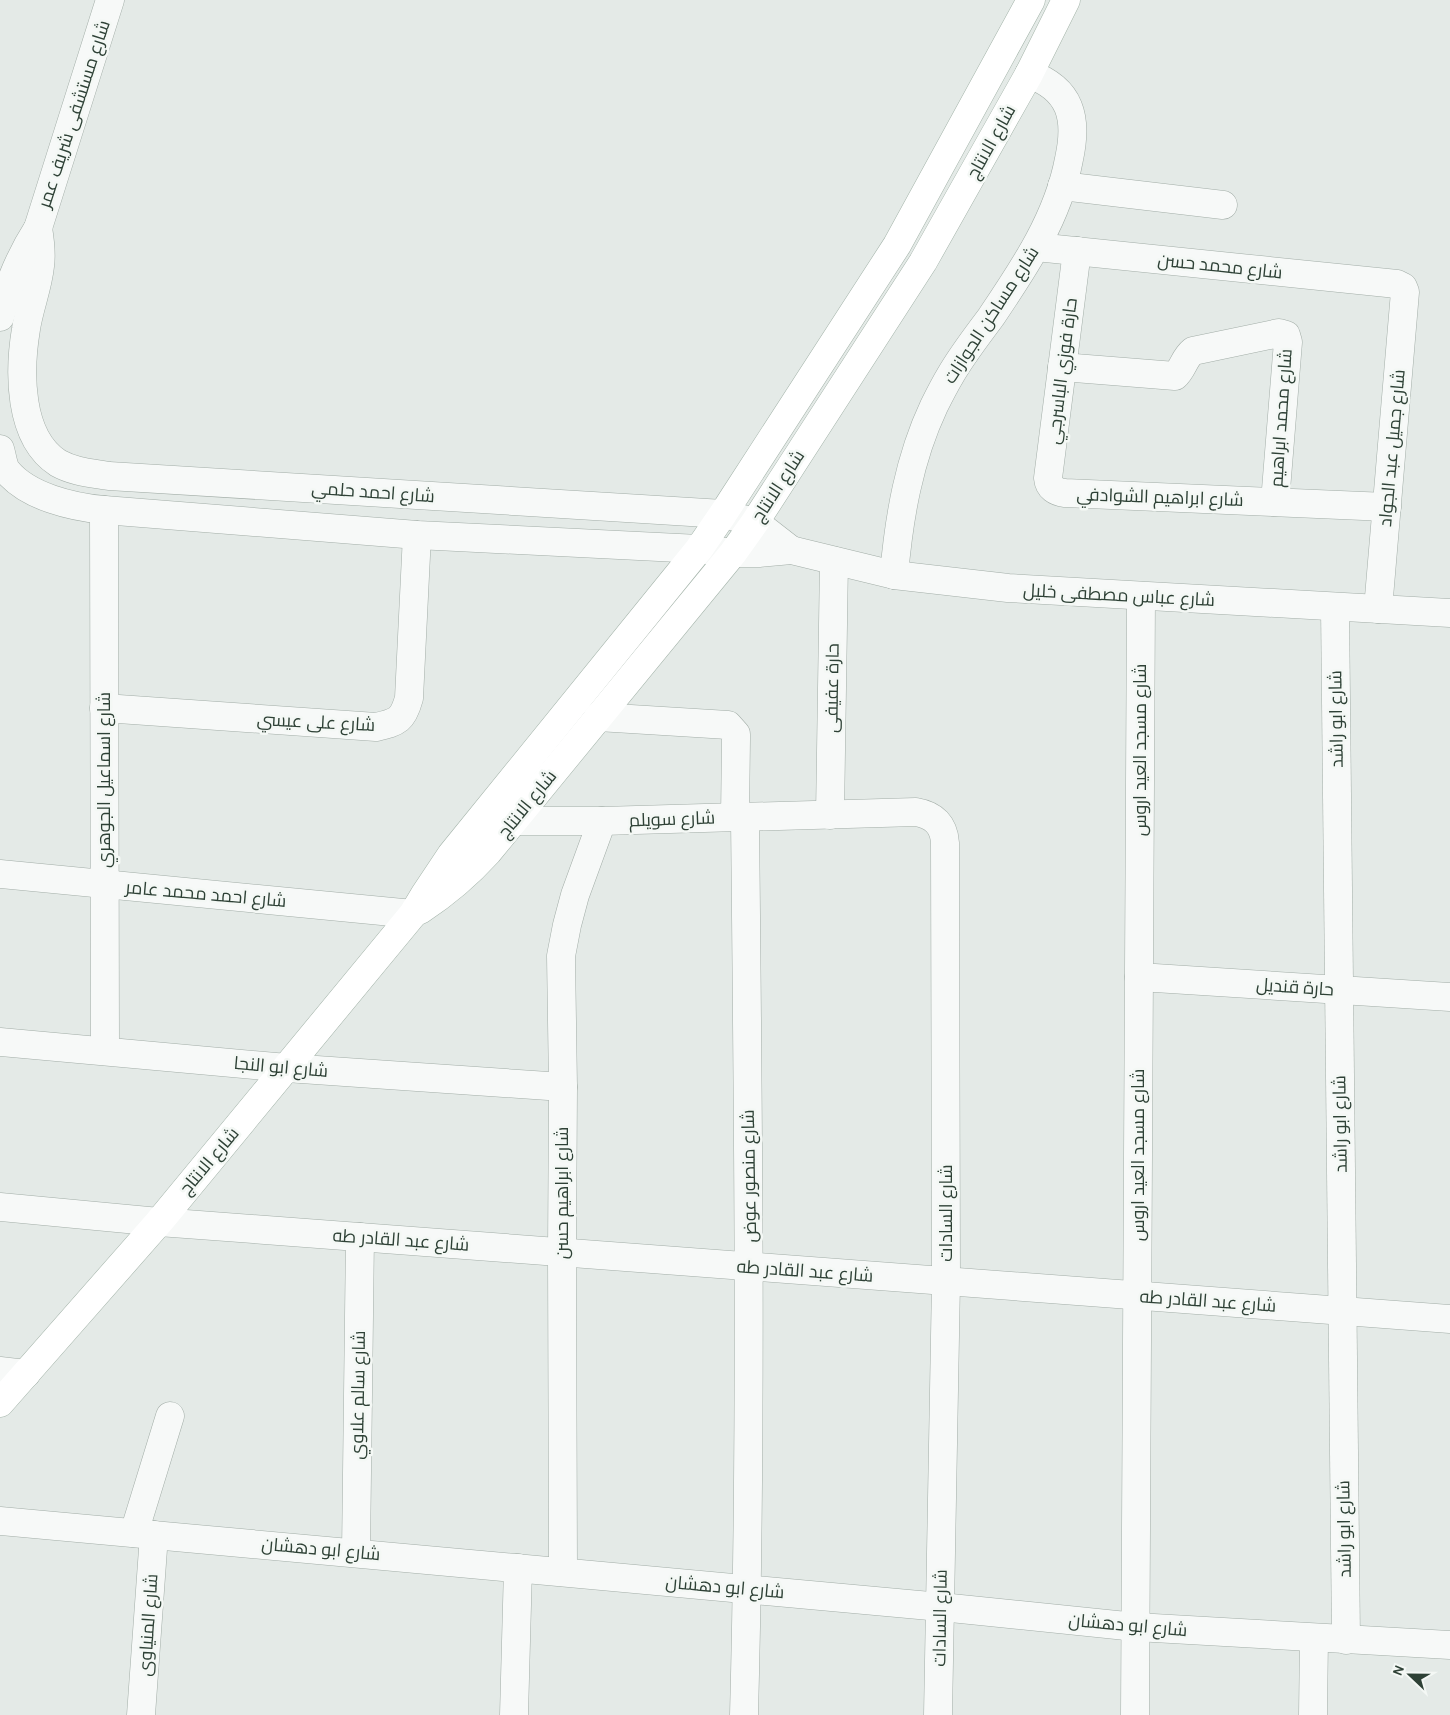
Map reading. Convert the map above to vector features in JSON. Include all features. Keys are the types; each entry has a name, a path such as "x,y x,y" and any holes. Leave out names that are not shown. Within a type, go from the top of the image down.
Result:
{"main road":[{"name":"شارع الانتاج","path":"0,1403 13,1372 159,1222 287,1068 413,914 424,894 451,855 699,549 897,246 1031,0"},
{"name":"شارع الانتاج","path":"413,914 434,901 472,870 733,553 756,522 923,262 1029,74 1066,0"}],"street":[{"name":"شارع مستشفى شريف عمر","path":"0,317 6,294 20,260 41,247 38,228 110,0"},
{"name":"شارع مساكن الجوازات","path":"894,575 902,508 910,474 934,407 950,376 1036,247 1062,186 1073,142 1074,128 1071,113 1064,99 1055,88 1043,79 1029,74"},
{"path":"1062,186 1223,205"},
{"name":"شارع محمد حسن","path":"1036,247 1403,286"},
{"name":"حارة فوزي الباسرجي","path":"1054,489 1048,482 1048,478 1077,251"},
{"name":"شارع مستشفى شريف عمر","path":"20,260 26,327 22,376 24,400 29,424 39,446"},
{"name":"شارع جميل عبد الجواد","path":"1378,610 1405,292 1403,286"},
{"name":"شارع محمد ابراهيم","path":"1062,367 1175,376 1187,355 1193,351 1279,333 1286,335 1288,342 1275,502"},
{"name":"شارع احمد حلمي","path":"39,446 48,456 70,469 109,476 723,514 756,522"},
{"path":"39,446 2,464 28,487 59,502 79,507 417,535 699,549 733,553"},
{"name":"شارع ابراهيم الشوادفي","path":"1054,489 1057,492 1066,493 1387,507"},
{"name":"شارع اسماعيل الجوهري","path":"104,510 105,1051"},
{"name":"شارع عباس مصطفى خليل","path":"756,522 791,550"},
{"name":"شارع على عيسي","path":"104,708 376,727 392,723 404,714 409,698 417,535"},
{"name":"شارع عباس مصطفى خليل","path":"733,553 791,550 894,575 1008,588 1450,613"},
{"name":"حارة عفيفى","path":"830,815 834,561"},
{"name":"شارع مسجد العيد اروس","path":"1135,1715 1141,596"},
{"name":"شارع ابو راشد","path":"1335,607 1346,1640"},
{"name":"شارع منصور عوض","path":"598,717 728,725 736,734 740,817 750,1267 744,1715"},
{"name":"شارع السادات","path":"830,815 924,813 937,821 945,836 946,1282 938,1715"},
{"name":"شارع سويلم","path":"514,821 602,821 830,815"},
{"name":"شارع ابراهيم حسن","path":"563,1572 563,1087 561,956 575,895 602,821"},
{"name":"شارع احمد محمد عامر","path":"0,874 413,914"},
{"name":"حارة قنديل","path":"1139,977 1450,997"},
{"name":"شارع ابو النجا","path":"0,1042 287,1068 563,1087"},
{"name":"شارع عبد القادر طه","path":"0,1207 159,1222 1450,1319"},
{"name":"شارع سالم علاوي","path":"356,1552 360,1237"},
{"path":"144,1534 170,1416"},
{"name":"شارع ابو دهشان","path":"0,1521 356,1552 1136,1627 1450,1646"},
{"name":"شارع المنياوى","path":"141,1715 144,1534"},
{"path":"514,1715 518,1568"},
{"path":"1313,1715 1314,1638"}]}
